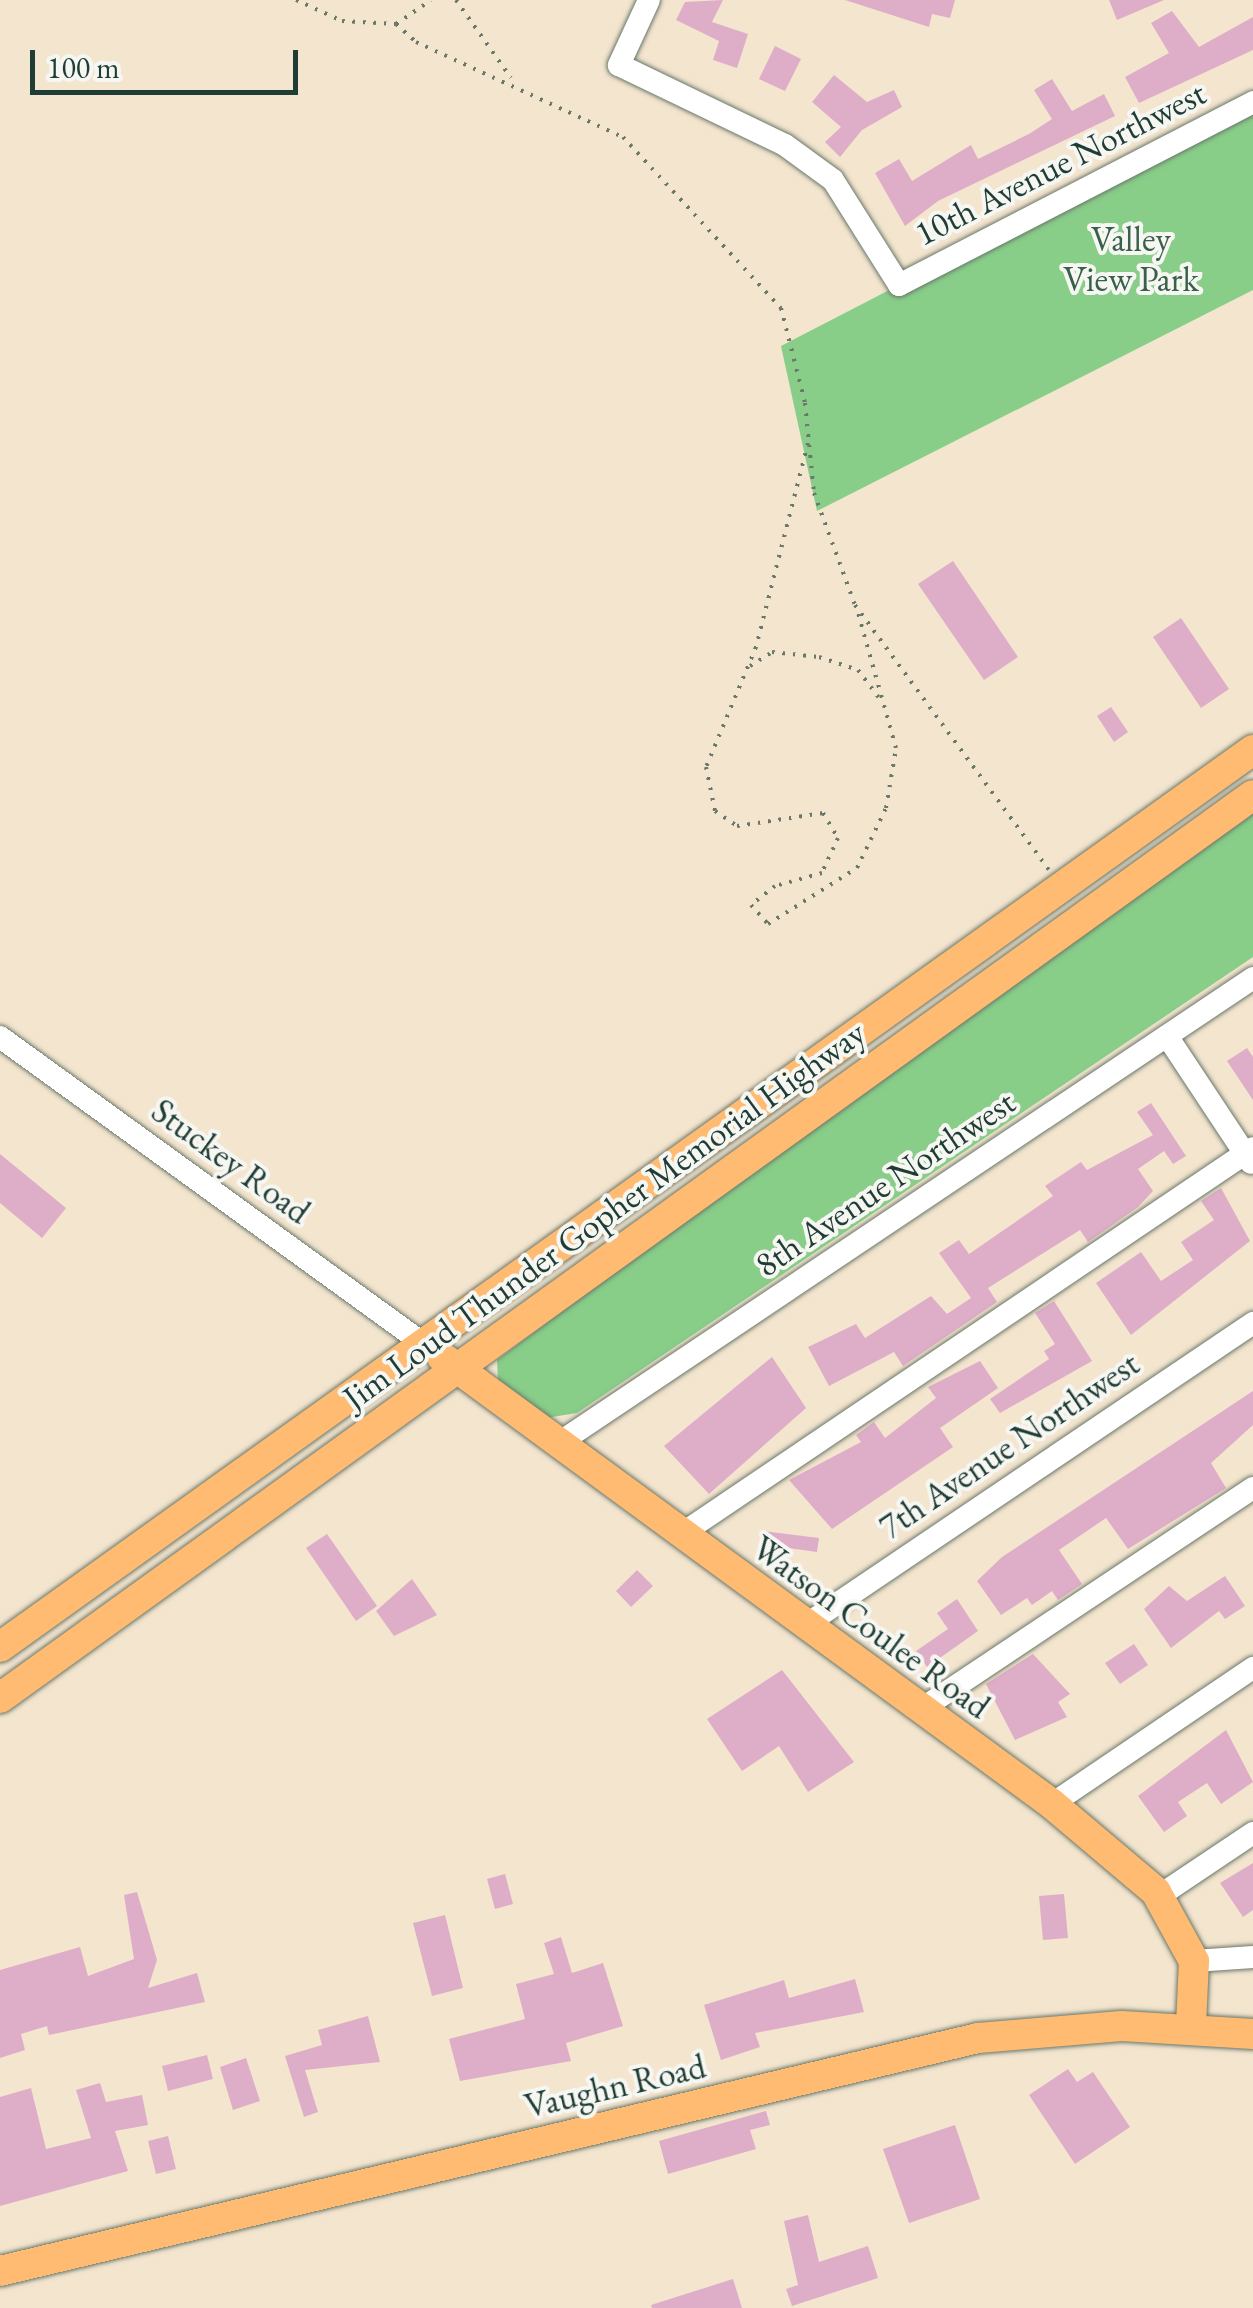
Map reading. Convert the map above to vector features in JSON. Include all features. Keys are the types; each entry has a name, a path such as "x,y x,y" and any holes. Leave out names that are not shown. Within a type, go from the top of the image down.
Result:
{"main road":[{"name":"Jim Loud Thunder Gopher Memorial Highway","path":"0,1648 1253,750"},
{"name":"Jim Loud Thunder Gopher Memorial Highway","path":"0,1698 1253,795"},
{"name":"Watson Coulee Road","path":"422,1342 556,1445 1052,1804 1160,1896 1194,1962"},
{"path":"1190,2026 1194,1962"},
{"name":"Vaughn Road","path":"0,2271 978,2038 1190,2026 1253,2034"}],"street":[{"name":"10th Avenue Northwest","path":"650,0 618,64 786,144 833,180 899,285 1253,102"},
{"name":"8th Avenue Northwest","path":"556,1445 1253,978"},
{"name":"Stuckey Road","path":"0,1036 422,1342"},
{"path":"680,1535 1250,1156 1167,1036"},
{"name":"7th Avenue Northwest","path":"804,1626 1253,1323"},
{"path":"920,1710 1253,1488"},
{"path":"1052,1804 1253,1668"},
{"path":"1160,1896 1253,1833"},
{"path":"1194,1962 1253,1957"}],"path":[{"path":"296,0 342,21 396,24 431,0"},
{"path":"456,0 512,80"},
{"path":"396,24 416,42 512,80 623,137 730,246 780,308 809,439 814,492 855,605 896,748 886,808 856,868 768,924 751,904 775,886 822,873 838,838 823,813 737,826 715,810 706,767 747,668 809,439"},
{"path":"855,605 1060,888"},
{"path":"747,668 772,652 819,658 858,670 886,706"}],"green space":[{"name":"Valley View Park","path":"1253,102 1253,290 817,511 781,346"},
{"path":"1253,797 1253,957 577,1413 546,1418 498,1381 497,1360"}],"building":[{"path":"723,0 712,22 748,34 737,68 713,60 719,41 676,20 685,2"},
{"path":"845,0 955,0 950,18 932,14 929,27"},
{"path":"1109,0 1164,0 1117,20"},
{"path":"1172,11 1199,47 1253,17 1253,50 1139,103 1125,77 1169,53 1151,23"},
{"path":"775,46 801,59 785,91 759,79"},
{"path":"834,75 867,102 894,90 902,107 862,130 840,157 825,142 841,127 812,102"},
{"path":"1052,79 1072,111 1104,94 1115,116 938,201 905,226 875,173 899,159 912,181 971,145 978,159 1029,134 1052,119 1034,90"},
{"path":"953,561 1018,657 984,680 918,584"},
{"path":"1181,618 1229,689 1201,708 1153,637"},
{"path":"1111,707 1128,732 1114,742 1097,716"},
{"path":"1247,1048 1253,1057 1253,1100 1227,1061"},
{"path":"1151,1103 1186,1156 1173,1164 1164,1151 1138,1169 1153,1191 1138,1207 1088,1242 1080,1230 988,1288 997,1302 903,1366 894,1352 829,1386 808,1347 856,1324 865,1338 931,1296 947,1314 971,1298 939,1253 959,1240 969,1254 1053,1196 1045,1186 1081,1162 1087,1170 1153,1135 1137,1112"},
{"path":"0,1154 66,1208 42,1238 0,1203"},
{"path":"1221,1188 1250,1241 1131,1335 1096,1283 1141,1252 1161,1281 1193,1260 1181,1242 1214,1220 1201,1201"},
{"path":"1054,1301 1092,1361 1000,1413 990,1399 1049,1359 1044,1351 1055,1344 1035,1313"},
{"path":"772,1357 806,1408 709,1494 664,1446"},
{"path":"980,1361 998,1388 940,1428 953,1447 832,1529 789,1480 861,1442 856,1435 874,1422 885,1438 936,1398 928,1387"},
{"path":"1253,1391 1253,1425 1211,1463 1226,1488 1128,1549 1106,1518 1059,1550 1082,1584 1058,1600 1052,1591 1032,1605 1027,1598 1001,1615 977,1581 1002,1557"},
{"path":"763,1531 819,1538 817,1552 761,1544"},
{"path":"327,1534 377,1606 356,1621 306,1548"},
{"path":"637,1570 653,1586 631,1607 616,1591"},
{"path":"1225,1576 1245,1606 1225,1619 1219,1611 1171,1648 1144,1609 1169,1586 1187,1601"},
{"path":"412,1579 437,1615 394,1636 376,1611"},
{"path":"957,1599 978,1631 927,1667 916,1651 948,1629 937,1613"},
{"path":"1134,1644 1148,1665 1120,1684 1105,1663"},
{"path":"1033,1654 1070,1694 1058,1702 1067,1717 1015,1740 986,1684"},
{"path":"782,1670 854,1762 808,1792 779,1746 742,1771 707,1719"},
{"path":"1226,1730 1253,1782 1221,1804 1207,1783 1178,1802 1187,1816 1164,1832 1138,1796"},
{"path":"1253,1863 1253,1910 1243,1917 1220,1883"},
{"path":"505,1874 513,1904 495,1909 487,1879"},
{"path":"137,1892 157,1960 148,1988 197,1973 205,2002 49,2035 47,2026 21,2034 25,2050 0,2058 0,1970 80,1947 88,1976 134,1959 124,1895"},
{"path":"1064,1894 1068,1938 1043,1940 1039,1896"},
{"path":"445,1915 463,1988 432,1996 413,1923"},
{"path":"561,1937 572,1973 603,1963 623,2026 566,2043 571,2061 460,2081 449,2039 525,2019 516,1984 554,1974 544,1943"},
{"path":"855,1979 864,2012 755,2033 760,2047 721,2060 704,2005 784,1980 789,1998"},
{"path":"368,2016 380,2062 305,2070 318,2112 304,2117 285,2056 322,2045 318,2030"},
{"path":"207,2055 213,2079 168,2091 162,2066"},
{"path":"246,2058 260,2101 233,2110 220,2067"},
{"path":"1068,2069 1077,2082 1093,2072 1130,2127 1075,2164 1029,2095"},
{"path":"100,2083 106,2102 142,2095 148,2125 115,2131 128,2171 0,2206 0,2097 31,2088 46,2149 91,2138 76,2090"},
{"path":"766,2111 770,2125 750,2130 756,2149 668,2174 659,2141"},
{"path":"955,2125 980,2199 909,2223 883,2149"},
{"path":"168,2136 176,2169 156,2174 148,2141"},
{"path":"808,2215 819,2262 868,2246 878,2278 792,2306 786,2289 798,2285 784,2221"},
{"path":"733,2279 742,2308 652,2308 651,2305"}]}
